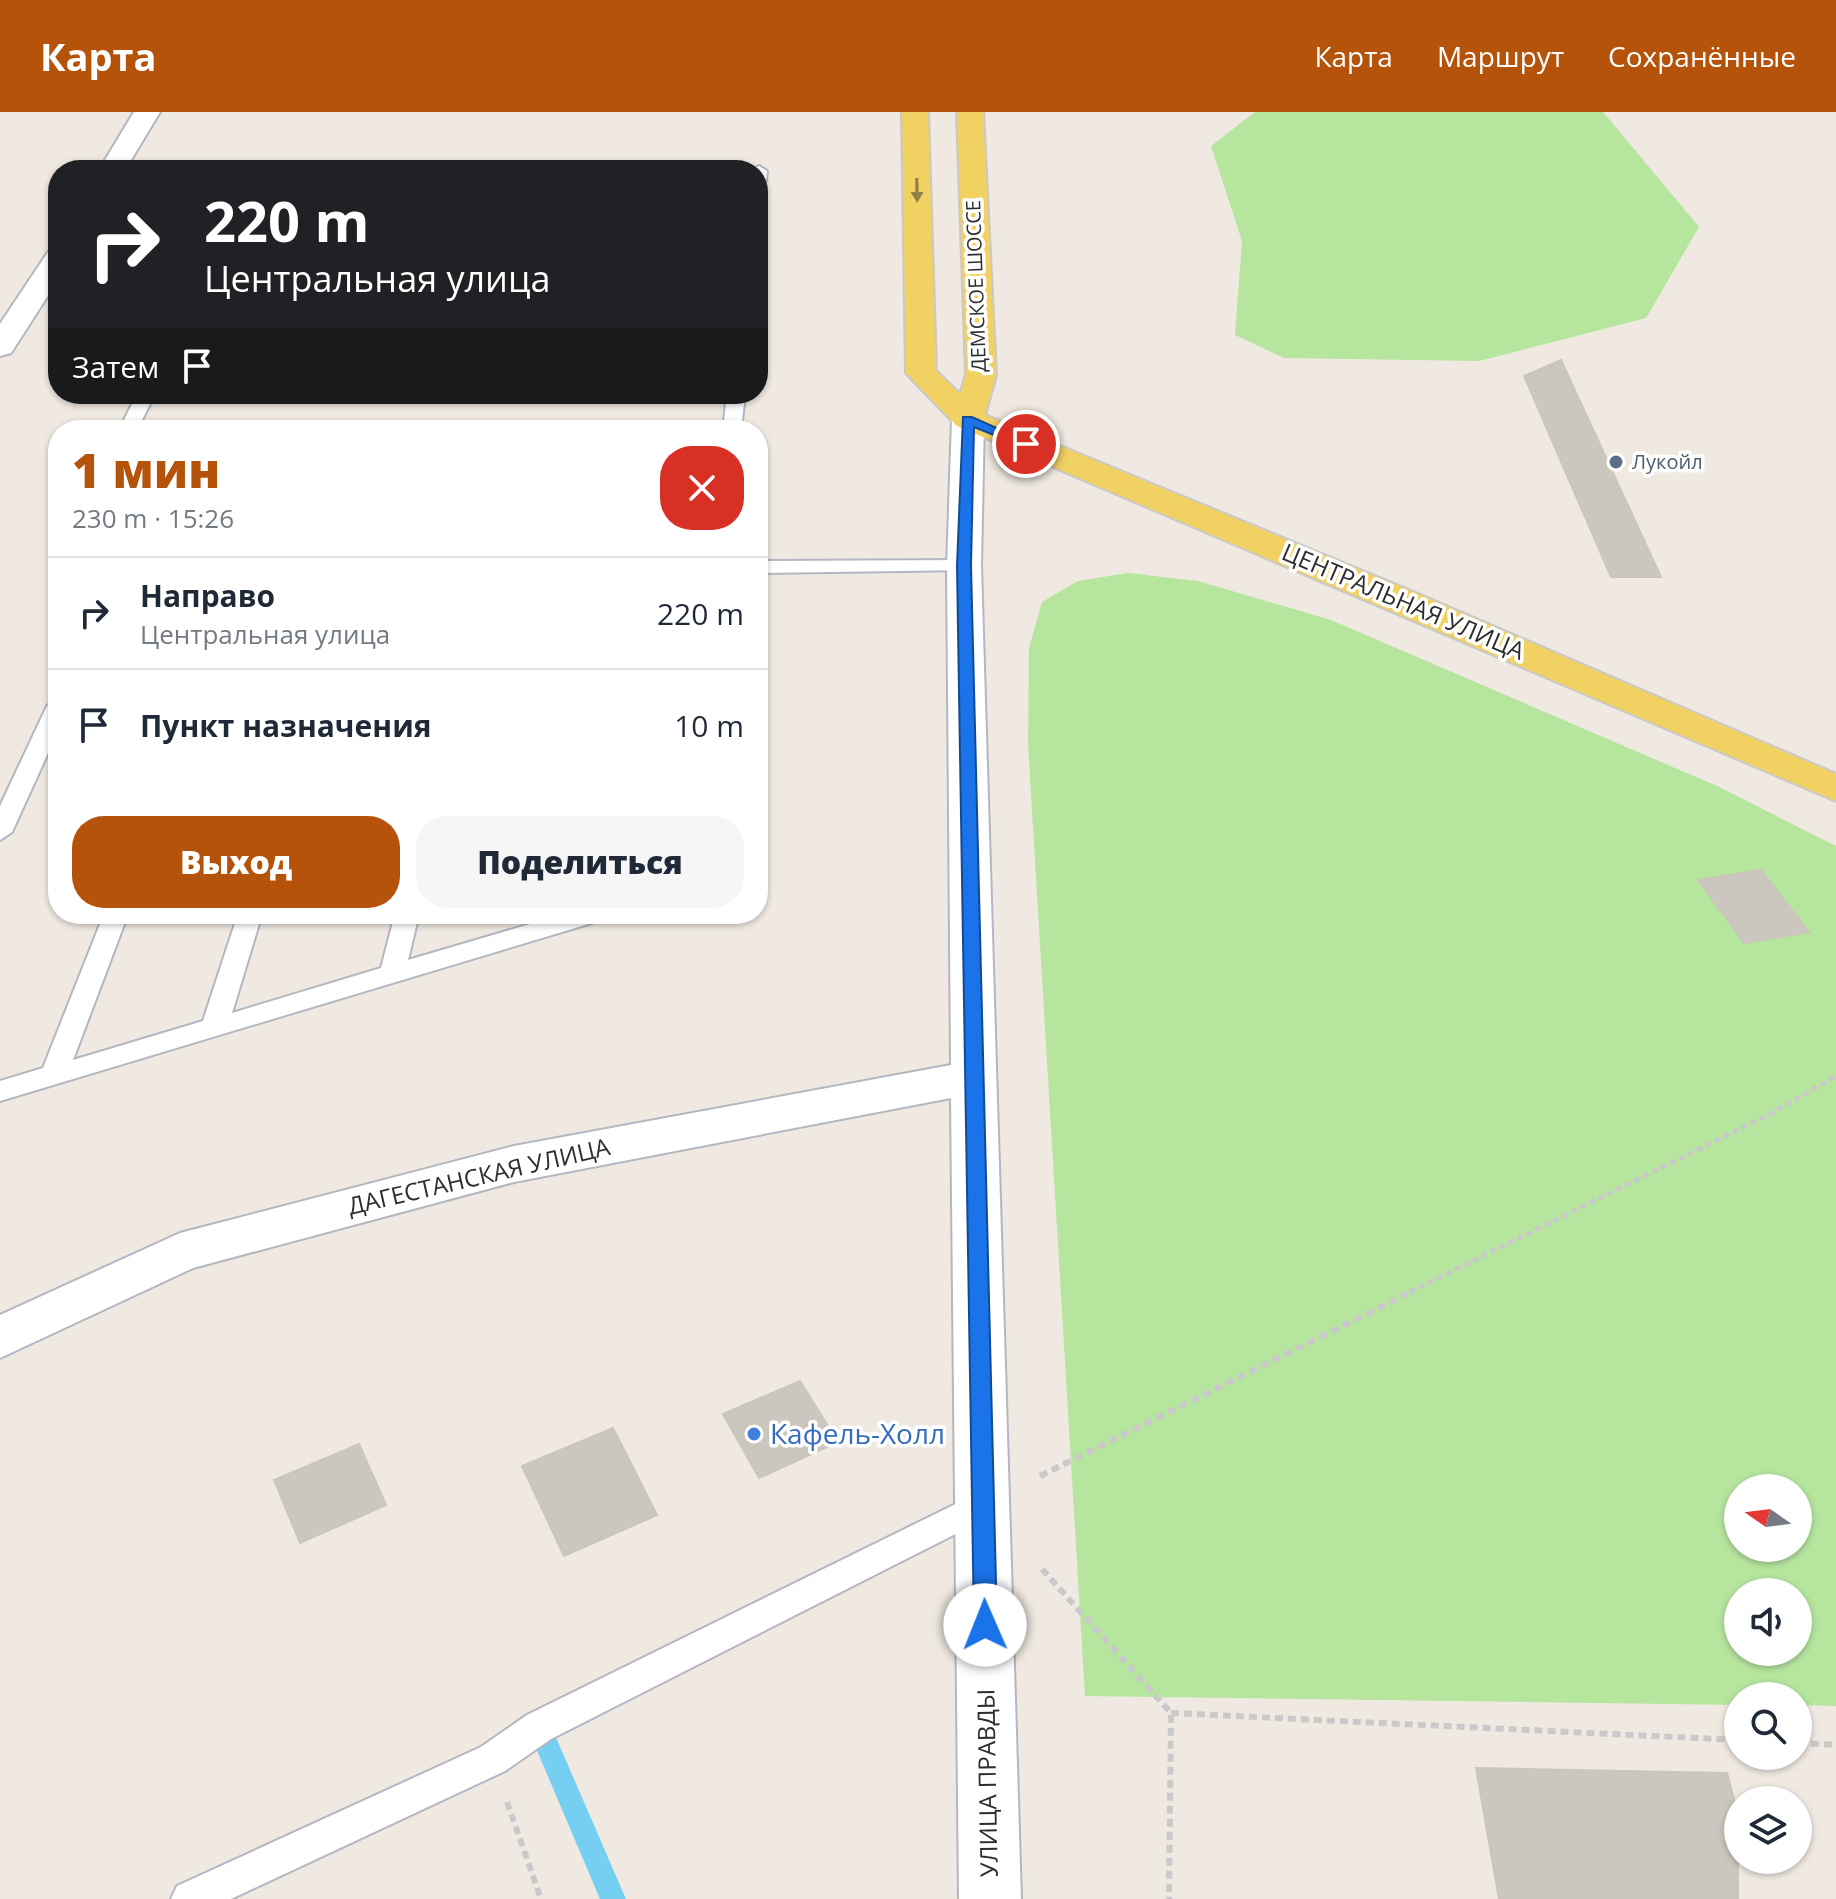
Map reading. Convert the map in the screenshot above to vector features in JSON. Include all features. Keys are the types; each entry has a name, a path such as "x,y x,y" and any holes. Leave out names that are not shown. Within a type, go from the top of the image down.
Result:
{"main road":[{"path":"118,160 147,112"},
{"name":"ДЕМСКОЕ ШОССЕ","path":"915,112 921,373 968,419 981,375 970,112"},
{"path":"0,347 9,318 48,270"},
{"name":"УЛИЦА ПРАВДЫ","path":"968,419 964,566 990,1899"},
{"name":"ЦЕНТРАЛЬНАЯ УЛИЦА","path":"968,419 1403,601 1836,789"},
{"name":"ДАГЕСТАНСКАЯ УЛИЦА","path":"0,1338 195,1248 514,1164 976,1077"}],"lane":[{"path":"768,567 964,566"},
{"path":"0,832 48,728"},
{"path":"54,1075 112,924"},
{"path":"214,1028 247,924"},
{"path":"392,974 404,924"},
{"path":"0,1091 392,974 519,925"},
{"path":"190,1899 493,1759 539,1727 984,1504"}],"path":[{"path":"1169,1899 1171,1713 984,1504 1756,1122 1836,1076"},
{"path":"1171,1713 1724,1739"},
{"path":"1812,1744 1836,1745"},
{"path":"493,1759 541,1899"}],"green space":[{"path":"1255,112 1603,112 1699,227 1646,318 1479,361 1284,358 1235,335 1242,241 1211,146"},
{"path":"1128,573 1198,581 1331,620 1717,786 1836,846 1836,1706 1812,1705 1812,1682 1724,1682 1724,1705 1085,1696 1028,744 1029,648 1042,602 1078,581"}],"building":[{"path":"1561,360 1661,577 1611,577 1524,376"},
{"path":"1761,870 1809,932 1744,943 1698,880"},
{"path":"800,1381 838,1442 759,1478 723,1414"},
{"path":"613,1428 657,1515 564,1556 522,1466"},
{"path":"359,1444 386,1505 300,1543 274,1480"},
{"path":"1476,1768 1727,1773 1730,1786 1724,1786 1724,1874 1738,1874 1738,1899 1499,1899"}],"waterway":[{"path":"539,1727 613,1899"}],"place":[{"name":"Лукойл","path":"1616,462"},
{"name":"Кафель-Холл","path":"754,1434"}],"route":[{"path":"985,1625 964,566 968,419 1026,444"}]}
